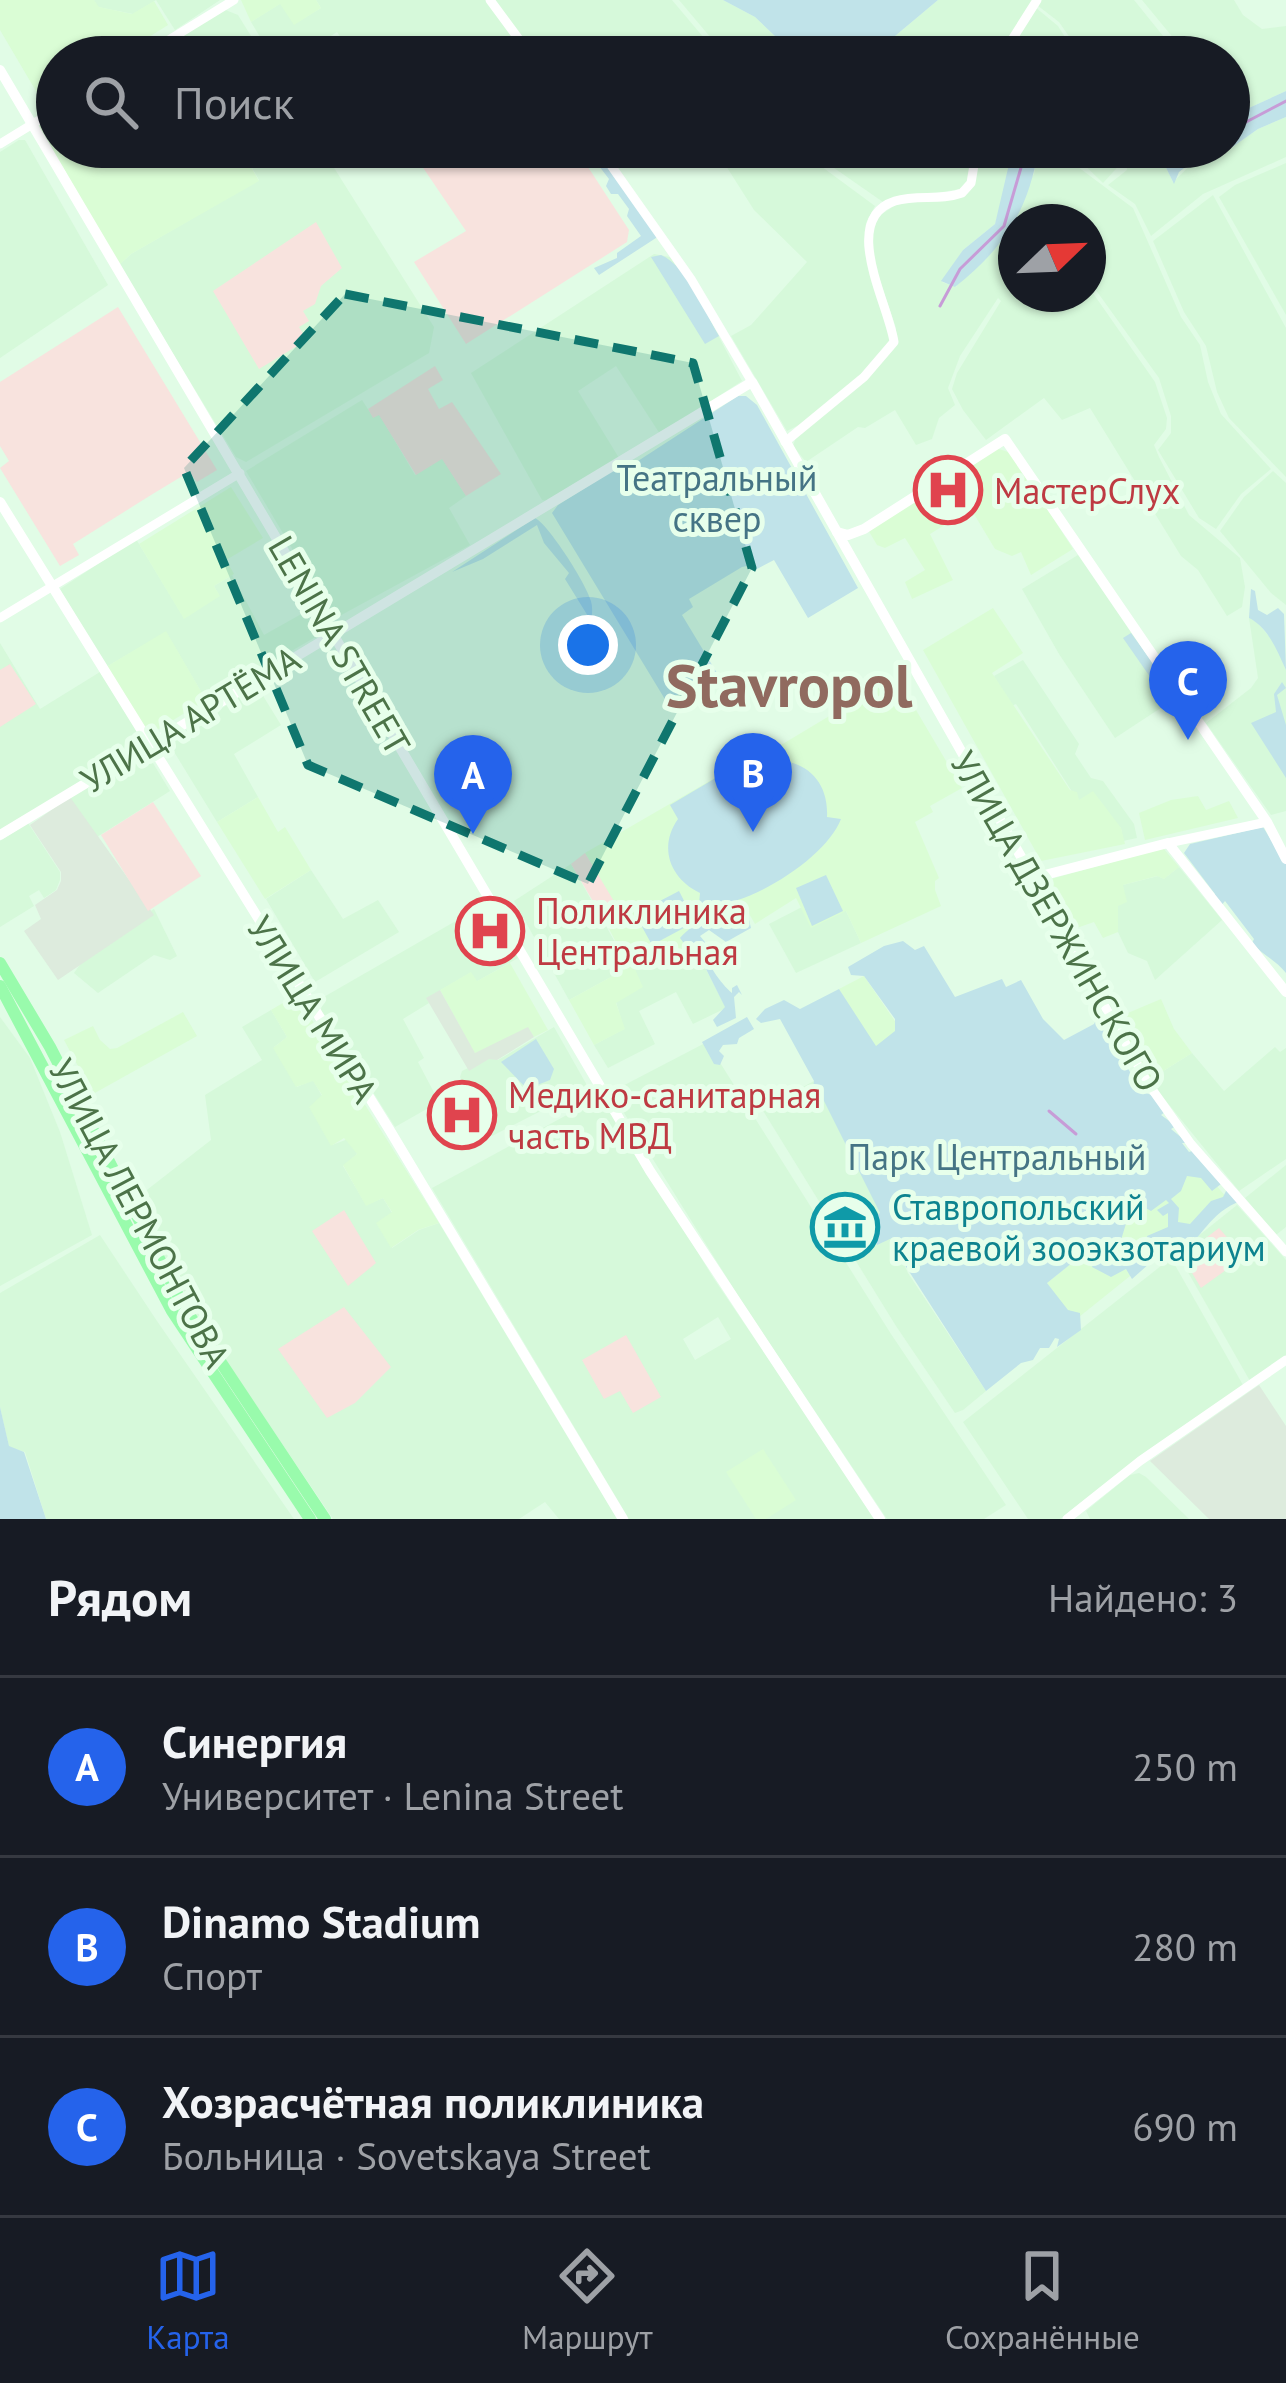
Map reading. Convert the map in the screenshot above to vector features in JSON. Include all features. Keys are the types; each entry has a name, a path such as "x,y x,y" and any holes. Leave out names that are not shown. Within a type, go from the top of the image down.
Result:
{"main road":[{"name":"LENINA STREET","path":"0,70 36,132"},
{"name":"LENINA STREET","path":"58,168 650,1171 880,1519"},
{"name":"УЛИЦА ДЗЕРЖИНСКОГО","path":"752,382 1033,878"},
{"name":"УЛИЦА АРТЁМА","path":"0,835 752,382"},
{"path":"857,571 849,548 853,538 1005,440 1267,822 1286,859"},
{"name":"УЛИЦА МИРА","path":"0,502 389,1129 623,1519"},
{"path":"834,530 848,535 864,529"},
{"path":"1033,878 1168,843 1286,992"},
{"name":"УЛИЦА ЛЕРМОНТОВА","path":"0,962 50,1047 183,1305 325,1519"},
{"name":"УЛИЦА ЛЕРМОНТОВА","path":"0,986 183,1330 310,1519"}],"street":[{"path":"175,36 234,0"},
{"path":"490,0 517,36"},
{"path":"1014,36 1037,0"},
{"path":"0,144 36,122"},
{"name":"УЛИЦА ДЗЕРЖИНСКОГО","path":"613,168 691,279 752,382"},
{"path":"784,442 864,377 894,342 869,253 869,232 876,215 895,201 962,193 971,183 974,168"},
{"path":"0,618 240,473"},
{"path":"1168,843 1267,822"},
{"name":"УЛИЦА ДЗЕРЖИНСКОГО","path":"1033,878 1149,1085 1191,1144 1286,1252"},
{"path":"1067,1519 1140,1461 1286,1360"}],"highlighted area":[{"path":"345,294 693,363 752,568 588,884 308,765 184,468"}],"shaded area":[{"path":"0,0 94,0 99,7 132,14 154,1 168,25 150,36 36,36 36,91 0,30"},
{"path":"94,0 156,0 133,14 98,7"},
{"path":"156,0 220,0 175,30"},
{"path":"241,0 316,0 321,8 294,25 280,4 251,22"},
{"path":"316,0 486,0 512,36 340,36 337,32 331,36 259,36 251,22 281,3 294,24 321,8"},
{"path":"495,0 672,0 702,36 521,36"},
{"path":"679,0 723,0 755,17 775,36 709,36"},
{"path":"938,0 1034,0 1011,36 895,36"},
{"path":"1040,0 1134,0 1163,36 1069,36 1037,5"},
{"path":"1142,0 1234,0 1243,15 1262,29 1286,26 1286,91 1250,107 1250,36 1172,36"},
{"path":"1035,7 1064,36 1016,36"},
{"path":"223,9 238,15 251,36 179,36"},
{"path":"1286,117 1286,157 1203,194 1151,236 1135,204 1108,185 1127,168 1166,168 1173,182 1187,168 1250,168 1250,135"},
{"path":"25,140 36,168 41,168 108,285 0,358 0,152"},
{"path":"1286,163 1286,315 1219,197"},
{"path":"64,168 252,168 259,181 119,265"},
{"path":"252,168 334,168 434,327 429,353 246,462 236,457 119,265 259,180"},
{"path":"423,168 589,168 629,230 627,242 466,344 414,262 466,231"},
{"path":"727,168 823,168 875,206 866,223 864,246 891,338 882,354 849,386 807,421 787,431 731,336 751,325 807,262 754,210"},
{"path":"834,168 970,168 966,188 883,202"},
{"path":"973,168 1009,168 995,224 963,250 942,282 956,287 998,226 998,298 960,356 948,388 955,405 939,418 932,439 916,445 895,410 865,428 858,427 806,462 793,446 796,437 865,380 896,345 896,328 871,254 871,234 879,216 897,204 964,195"},
{"path":"1035,168 1079,168 1133,208 1181,317 1200,345 1221,414 1271,469 1241,494 1216,529 1199,518 1158,450 1171,433 1171,416 1159,378 1106,304 1106,204 1013,204"},
{"path":"1088,168 1117,168 1103,183"},
{"path":"1213,195 1286,328 1286,477 1229,418 1206,346 1184,312 1153,241"},
{"path":"316,222 342,268 321,286 315,304 303,311 309,321 299,327 307,340 259,369 213,291"},
{"path":"654,254 670,257 696,293 742,381 660,434 616,366 578,391 619,458 548,501 542,500 471,373"},
{"path":"998,306 998,312 1106,312 1155,382 1167,418 1166,429 1154,445 1189,515 1240,558 1245,587 1242,607 1227,616 1198,570 1181,556 1090,408 1062,420 1044,398 986,440 952,389"},
{"path":"118,307 217,470 197,482 189,472 151,495 73,544 79,555 60,566 0,468 9,461 0,446 0,382"},
{"path":"435,366 443,380 428,389 439,409 452,402 501,474 466,496 442,459 416,475 379,415 373,418 368,409"},
{"path":"362,400 373,417 379,414 415,475 442,458 466,496 449,508 470,545 334,619 246,471"},
{"path":"996,448 1011,453 1073,549 1031,575 1021,552 1012,556 995,549 971,509 930,534 953,580 912,599 905,582 925,570 905,538 885,548 877,545 867,528"},
{"path":"1273,471 1286,483 1286,605 1220,531 1244,497"},
{"path":"231,487 263,538 226,560 234,574 214,586 220,596 184,619 139,544"},
{"path":"136,539 184,618 219,595 214,586 232,575 264,635 305,612 319,635 206,700 166,632 106,667 60,589"},
{"path":"1078,555 1176,698 1115,738 1022,589"},
{"path":"993,608 1023,653 992,673 1070,790 1077,792 1079,800 1093,791 1121,828 1125,844 1041,861 947,693 923,650"},
{"path":"1249,618 1277,646 1286,670 1286,811 1271,815 1206,723 1258,678"},
{"path":"166,631 206,700 152,733 106,667"},
{"path":"0,643 40,709 100,672 145,743 0,832"},
{"path":"1023,660 1079,744 1075,754 1091,778 1103,781 1134,824 1137,838 1123,841 1121,828 1078,801 1016,704 1011,706 994,676"},
{"path":"10,664 36,704 0,727 0,670"},
{"path":"896,676 962,788 930,806 933,812 915,822 939,878 935,890 941,906 861,943 846,911 811,928 796,898 755,924 744,905 689,935 697,952 667,969 658,952 634,967 643,987 616,1003 625,1029 594,1045 569,1000 629,967 607,925 620,913 585,853"},
{"path":"257,686 281,725 234,754 258,797 217,822 168,742"},
{"path":"139,753 148,755 170,791 97,837 67,797"},
{"path":"1198,796 1206,810 1229,801 1238,818 1145,840 1139,813 1171,800"},
{"path":"70,797 154,915 58,980 24,931 41,919 35,905 57,890 61,881 61,872 30,825"},
{"path":"258,797 278,832 285,827 311,870 265,899 217,822"},
{"path":"153,802 201,876 148,911 101,835"},
{"path":"28,823 60,872 60,880 56,890 44,898 39,890 29,896 34,906 0,927 0,841"},
{"path":"1163,848 1179,867 1164,879 1157,876 1123,885 1127,902 1118,906 1118,932 1103,938 1094,922 1068,931 1046,889 1051,879"},
{"path":"585,853 621,913 607,925 571,864"},
{"path":"571,864 629,967 569,1000 514,901"},
{"path":"1179,867 1222,920 1155,980 1147,961 1128,953 1118,932 1118,906 1123,885 1158,876 1164,879"},
{"path":"311,870 343,919 378,900 399,932 315,982 266,899"},
{"path":"480,907 489,909 518,958 476,982 470,973 427,998 429,1003 403,1019 424,1058 418,1062 439,1102 395,1127 321,1010 322,998"},
{"path":"802,907 846,911 861,943 796,973 769,924"},
{"path":"154,909 177,956 170,960 154,955 98,993 74,973 91,949"},
{"path":"658,952 668,968 697,952 726,1008 693,1024 676,992 639,1011 655,1044 608,1068 594,1045 624,1029 616,1002 634,967"},
{"path":"510,963 548,1030 534,1037 528,1028 475,1054 440,990 471,972 477,981"},
{"path":"864,976 903,1033 876,1052 839,989"},
{"path":"440,990 475,1053 528,1027 534,1037 469,1071 426,998"},
{"path":"1161,999 1174,1029 1192,1053 1149,1080 1116,1018"},
{"path":"288,1000 302,1004 439,1223 391,1248 376,1223 392,1212 383,1198 366,1206 343,1165 357,1154 344,1138 331,1146 309,1107 322,1095 313,1081 296,1087 273,1048 287,1037 271,1010"},
{"path":"271,1010 287,1037 274,1047 297,1087 313,1080 322,1096 332,1145 348,1139 357,1154 343,1166 366,1205 383,1198 392,1213 392,1248 439,1223 617,1519 559,1519 545,1502 519,1519 333,1519 202,1325 134,1200 211,1140 205,1095 262,1060 242,1027"},
{"path":"183,1012 197,1036 93,1094 64,1040 93,1026 100,1040 110,1049 117,1048"},
{"path":"0,1017 30,1058 60,1132 92,1235 0,1286"},
{"path":"554,1027 588,1087 492,1136 460,1077 462,1071 489,1058 498,1060"},
{"path":"707,1042 891,1334 1006,1505 984,1519 887,1519 742,1302 611,1092"},
{"path":"1275,1047 1280,1052 1286,1048 1286,1159 1239,1191 1149,1080 1192,1053 1224,1091"},
{"path":"814,1081 908,1273 986,1391 963,1410 955,1413 896,1326 762,1109"},
{"path":"602,1096 714,1279 877,1519 629,1519 432,1188","holes":["718,1317 731,1339 695,1360 683,1339"]},
{"path":"1196,1162 1227,1198 1074,1321 1047,1283"},
{"path":"1286,1165 1286,1227 1276,1235 1245,1198"},
{"path":"1237,1205 1286,1260 1286,1356 1250,1381 1177,1253"},
{"path":"344,1210 376,1263 348,1286 312,1231"},
{"path":"1219,1228 1244,1257 1201,1288 1182,1256"},
{"path":"100,1235 294,1519 46,1519 25,1452 9,1447 0,1407 0,1293"},
{"path":"1171,1258 1243,1385 1141,1455 1060,1519 1028,1519 963,1422"},
{"path":"344,1307 391,1367 355,1403 327,1418 278,1349"},
{"path":"626,1335 661,1397 633,1413 620,1391 604,1399 582,1360"},
{"path":"1259,1385 1286,1426 1286,1519 1209,1519 1150,1461"},
{"path":"763,1449 796,1500 766,1519 756,1519 726,1472"},
{"path":"1139,1473 1189,1519 1090,1519 1086,1511 1130,1475"}],"green space":[{"path":"723,0 938,0 895,36 775,36 755,17"},
{"path":"1286,91 1286,117 1250,135 1250,107"},
{"path":"601,168 610,168 659,236 599,275 594,268 617,258 617,253 641,236 627,216 629,209 606,186 609,179"},
{"path":"1008,168 1034,168 1023,204 1000,204"},
{"path":"1166,168 1184,168 1179,172 1174,184"},
{"path":"998,211 998,245 955,287 941,281 963,250 995,224"},
{"path":"661,255 687,279 719,336 705,344 651,257"},
{"name":"Театральный сквер","path":"738,396 757,405 858,588 808,618 774,560 755,570 752,565 742,567 689,599 693,607 682,615 717,673 666,701 552,513"},
{"path":"535,518 582,581 592,604 591,621 565,579 569,573 544,543 537,525 483,559 452,572"},
{"path":"1251,589 1258,610 1267,615 1278,608 1284,614 1286,670 1267,634 1249,618"},
{"path":"1131,633 1197,723 1187,730 1123,638"},
{"path":"1282,682 1286,688 1277,695 1286,725 1286,778 1251,723 1276,712 1274,694"},
{"path":"763,750 770,761 794,763 812,774 824,793 827,817 841,819 818,850 780,880 737,900 699,904 700,893 681,879 670,861 669,840 678,819 670,805"},
{"path":"1263,827 1286,864 1286,973 1252,943 1254,939 1225,901 1221,906 1213,898 1215,894 1184,853 1190,844"},
{"path":"826,875 843,911 812,926 796,888"},
{"path":"679,891 695,922 652,945 635,914"},
{"path":"745,904 751,928 726,942 709,930 700,936 717,976 732,993 737,985 742,995 739,992 734,997 736,1018 717,1027 713,1020 725,1007 698,953 691,953 680,938 701,921"},
{"name":"Парк Центральный","path":"903,941 915,950 924,946 955,997 1002,979 1006,987 1021,980 1043,1019 1064,1040 1094,1024 1104,1012 1116,1026 1103,1029 1142,1091 1151,1095 1165,1112 1161,1115 1176,1126 1171,1129 1188,1143 1182,1143 1189,1152 1221,1184 1212,1191 1201,1178 1187,1176 1181,1191 1171,1199 1179,1208 1178,1222 1190,1224 1227,1189 1238,1202 1195,1240 1171,1246 1161,1256 1150,1251 1147,1236 1168,1227 1168,1213 1163,1216 1157,1210 1169,1203 1166,1200 1151,1211 1142,1206 1128,1217 1121,1240 1114,1241 1112,1248 1133,1263 1147,1259 1150,1263 1132,1279 1126,1269 1111,1277 1092,1267 1094,1262 1107,1260 1097,1243 1047,1283 1068,1310 1080,1313 1081,1330 1057,1347 1059,1339 1055,1338 1049,1348 1040,1348 1033,1360 1021,1363 986,1391 903,1262 891,1256 892,1238 877,1245 871,1231 867,1232 880,1213 780,1019 761,1023 756,1019 784,1000 800,1009 839,989 876,1046 895,1031 895,1019 864,976 851,975 848,967"},
{"path":"747,1017 754,1029 737,1044 723,1045 720,1065 714,1064 702,1042"},
{"path":"536,1039 554,1069 550,1080 527,1089 501,1062"},
{"path":"0,1407 9,1446 24,1452 46,1519 0,1519"}],"waterway":[{"path":"1250,120 1286,101"},
{"path":"940,306 960,269 1004,226 1021,168"},
{"path":"1049,1111 1076,1134"}],"place":[{"name":"МастерСлух","path":"948,490"},
{"name":"Хозрасчётная поликлиника","path":"1188,740"},
{"name":"Dinamo Stadium","path":"753,832"},
{"name":"Синергия","path":"473,834"},
{"name":"Поликлиника Центральная","path":"490,931"},
{"name":"Медико-санитарная часть МВД","path":"462,1115"},
{"name":"Ставропольский краевой зооэкзотариум","path":"845,1227"}],"district":[{"name":"Stavropol","path":"789,685"}]}
